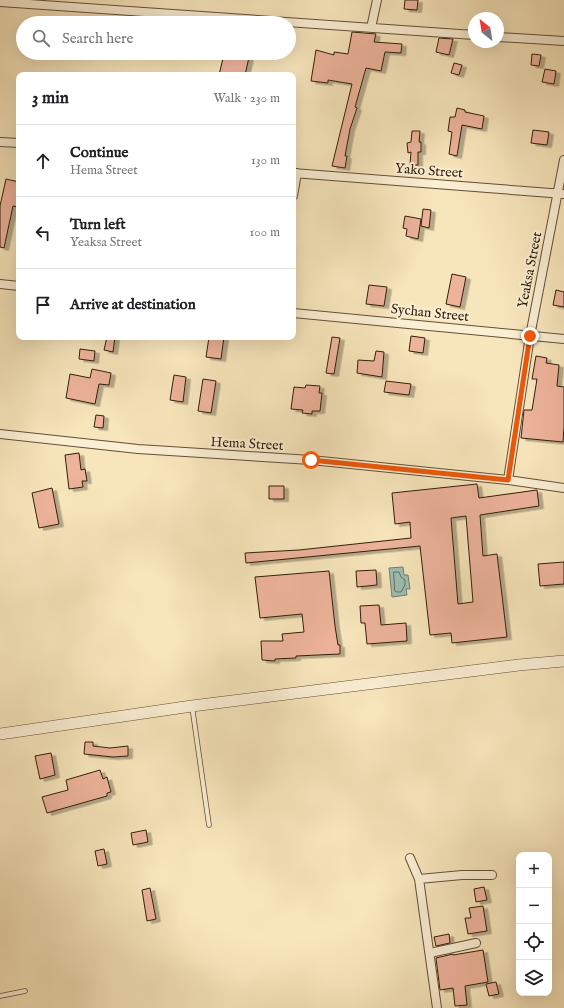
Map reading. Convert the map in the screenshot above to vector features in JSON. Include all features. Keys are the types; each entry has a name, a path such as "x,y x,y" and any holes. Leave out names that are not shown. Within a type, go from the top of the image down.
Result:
{"street":[{"path":"371,28 377,0"},
{"path":"0,2 185,16"},
{"path":"296,23 468,35"},
{"path":"504,37 564,41"},
{"path":"0,142 16,144"},
{"name":"Yeaksa Street","path":"508,480 530,336 561,194 564,160"},
{"name":"Yako Street","path":"296,173 561,194"},
{"path":"0,284 16,286"},
{"name":"Sychan Street","path":"296,313 564,339"},
{"name":"Hema Street","path":"0,434 138,450 311,460 508,480 564,488"},
{"path":"0,734 192,706 519,665 564,661"},
{"path":"410,858 420,879 437,1008"},
{"path":"420,879 462,875 492,875"},
{"path":"430,953 476,943"}],"lane":[{"path":"192,706 209,825"},
{"path":"0,996 25,991"}],"water":[{"path":"403,567 404,575 408,575 410,589 406,589 407,595 392,597 389,568"}],"building":[{"path":"405,0 418,0 417,10 404,9"},
{"path":"352,32 376,34 374,42 402,44 401,53 385,52 381,71 366,68 355,107 357,108 350,129 345,156 347,156 345,168 332,166 352,84 328,80 328,83 311,81 316,50 334,55 334,52 348,54"},
{"path":"439,38 453,39 449,55 436,52"},
{"path":"532,54 541,55 539,66 531,65"},
{"path":"223,60 248,60 246,72 220,72"},
{"path":"454,63 462,65 459,75 451,73"},
{"path":"545,69 556,71 554,84 542,82"},
{"path":"457,108 465,110 465,112 484,116 482,129 462,125 457,156 449,154 452,132 448,131 450,117 455,117"},
{"path":"533,130 549,132 547,145 531,143"},
{"path":"412,131 420,131 419,142 421,142 421,152 418,152 418,165 410,165 411,152 408,153 407,143 411,142"},
{"path":"6,179 16,181 16,206 13,206 4,248 0,247 0,206"},
{"path":"423,209 431,210 429,228 421,226"},
{"path":"405,216 421,219 418,239 406,236 407,229 403,228"},
{"path":"452,274 466,277 460,307 446,304"},
{"path":"369,285 387,287 384,306 366,304"},
{"path":"556,290 564,292 564,307 553,305"},
{"path":"411,336 425,338 423,353 409,351"},
{"path":"332,337 340,338 334,374 326,373"},
{"path":"106,340 115,340 113,352 104,350"},
{"path":"209,340 224,340 221,359 206,357"},
{"path":"80,349 95,351 94,361 79,359"},
{"path":"376,351 384,352 382,377 357,373 358,360 374,361"},
{"path":"536,356 547,358 546,363 559,365 557,386 564,387 563,442 521,438 524,410 532,410 537,379 532,379"},
{"path":"92,369 111,373 109,385 99,384 95,404 66,398 70,374 90,378"},
{"path":"174,375 186,377 183,402 170,400"},
{"path":"203,379 216,381 211,413 198,411"},
{"path":"386,381 411,384 409,395 384,392"},
{"path":"306,385 320,386 319,393 322,393 320,411 312,411 312,414 302,413 303,410 291,409 294,387 305,388"},
{"path":"96,415 104,416 103,428 94,427"},
{"path":"79,453 81,470 85,469 87,481 82,481 83,487 69,489 65,455"},
{"path":"477,484 479,498 537,490 539,506 480,515 483,556 497,554 507,637 452,643 451,633 430,635 420,546 246,563 245,553 299,550 411,538 410,522 395,524 392,493","holes":["466,516 473,602 458,604 451,518"]},
{"path":"269,486 284,486 284,499 269,499"},
{"path":"52,488 59,524 39,528 32,493"},
{"path":"564,562 564,584 540,586 538,564"},
{"path":"376,570 377,585 357,587 356,571"},
{"path":"329,571 335,626 338,645 340,645 340,654 296,656 296,658 275,659 275,661 262,660 261,641 283,641 282,634 304,632 302,614 260,618 255,577"},
{"path":"379,605 381,625 406,623 407,641 367,644 365,623 361,623 360,606"},
{"path":"85,742 93,742 93,746 110,748 128,746 128,756 113,757 84,754"},
{"path":"51,753 55,775 40,779 35,756"},
{"path":"100,770 103,779 107,777 111,792 107,793 107,796 47,813 42,797 68,790 66,780"},
{"path":"146,830 148,842 133,845 131,833"},
{"path":"104,849 107,864 98,866 95,851"},
{"path":"484,887 487,900 476,902 474,889"},
{"path":"150,888 156,919 147,921 142,890"},
{"path":"483,906 487,931 468,934 465,918 471,918 469,908"},
{"path":"449,934 450,943 436,946 434,937"},
{"path":"483,950 488,982 465,986 467,1005 455,1006 453,988 440,990 436,958"},
{"path":"496,982 499,994 489,996 486,984"}],"route":[{"path":"311,460 508,480 530,336"}]}
